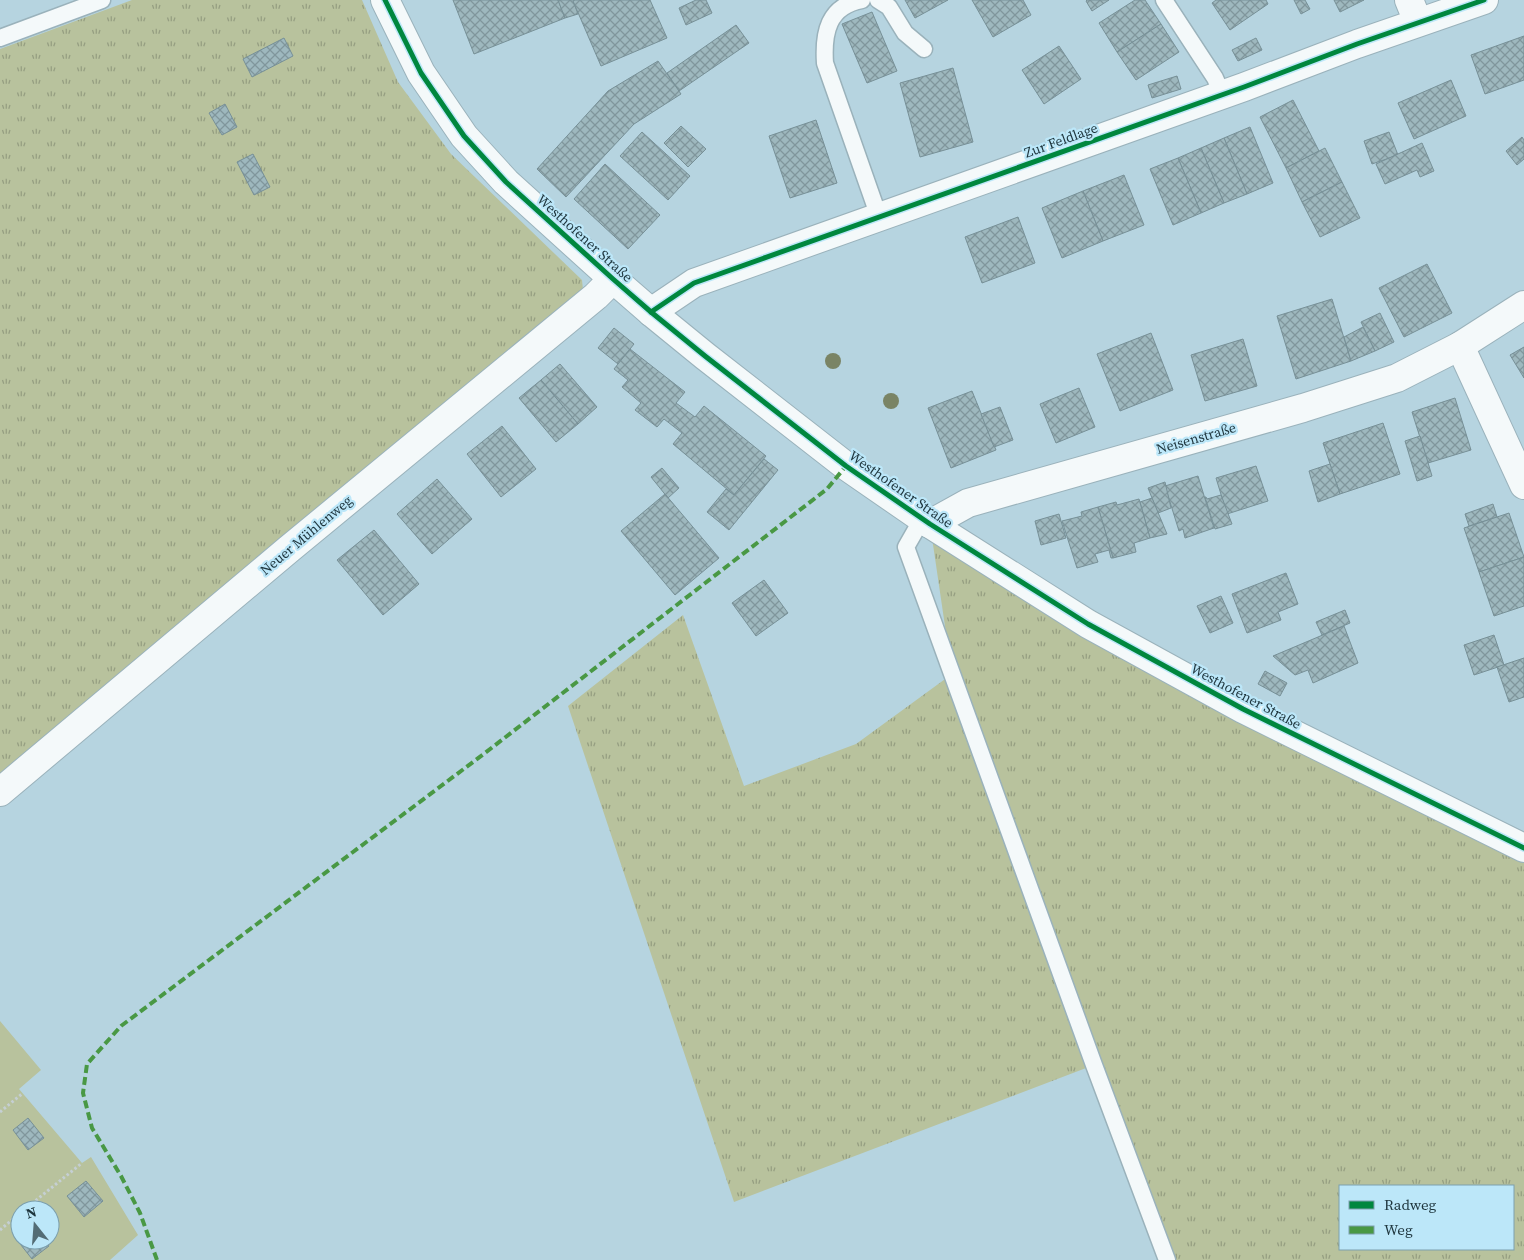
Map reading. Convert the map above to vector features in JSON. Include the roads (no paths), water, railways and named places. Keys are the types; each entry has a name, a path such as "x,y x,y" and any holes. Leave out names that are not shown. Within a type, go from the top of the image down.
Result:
{"street":[{"name":"Westhofener Straße","path":"384,0 421,73 464,136 506,182 612,279 705,356 846,466 926,521 1096,629 1244,709 1524,848"},
{"name":"Zur Feldlage","path":"652,312 694,283 1222,94 1414,11 1484,0"},
{"name":"Neuer Mühlenweg","path":"0,792 305,536 596,296 612,279"},
{"name":"Neisenstraße","path":"926,521 968,503 1303,408 1397,378 1460,346 1524,305"},
{"path":"1460,346 1524,485"}],"lane":[{"path":"0,38 102,0"},
{"path":"862,0 851,2 833,15 824,40 825,63 879,217"},
{"path":"878,0 889,7 905,32 924,49"},
{"path":"1164,0 1215,78 1222,94"},
{"path":"926,521 906,547 1094,1065 1167,1260"}]}
